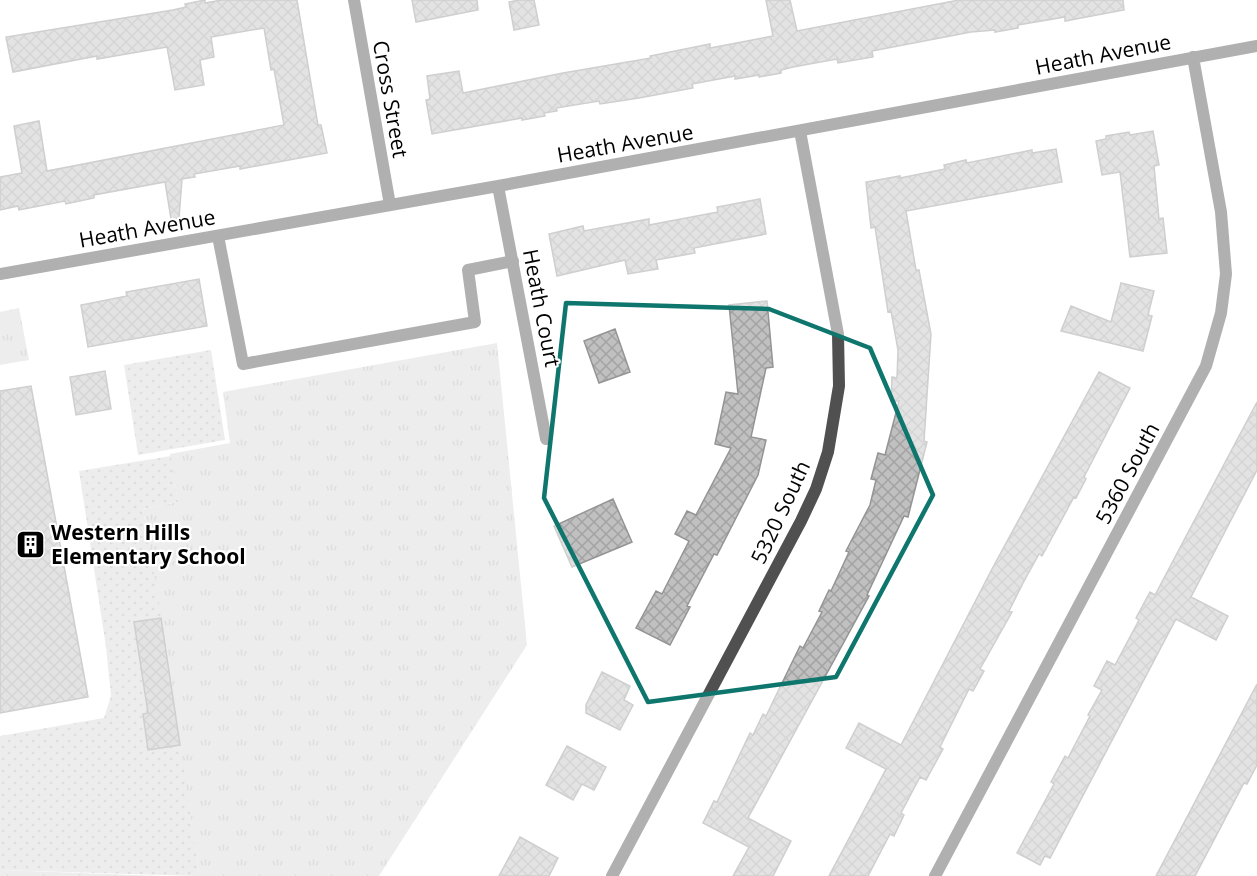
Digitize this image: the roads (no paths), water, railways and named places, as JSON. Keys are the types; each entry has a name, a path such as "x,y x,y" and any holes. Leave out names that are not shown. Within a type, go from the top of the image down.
{"street":[{"name":"Cross Street","path":"354,0 390,205"},
{"name":"Heath Avenue","path":"0,274 498,186 1257,46"},
{"name":"5360 South","path":"935,876 1206,366 1221,313 1226,274 1221,212 1193,57"},
{"name":"5320 South","path":"612,876 801,521 816,489 828,452 839,386 838,334 800,130"},
{"name":"Heath Court","path":"498,186 546,439"},
{"path":"218,236 243,364 475,322 468,270 513,261"}],"place":[{"name":"Western Hills Elementary School","path":"30,544"}]}
